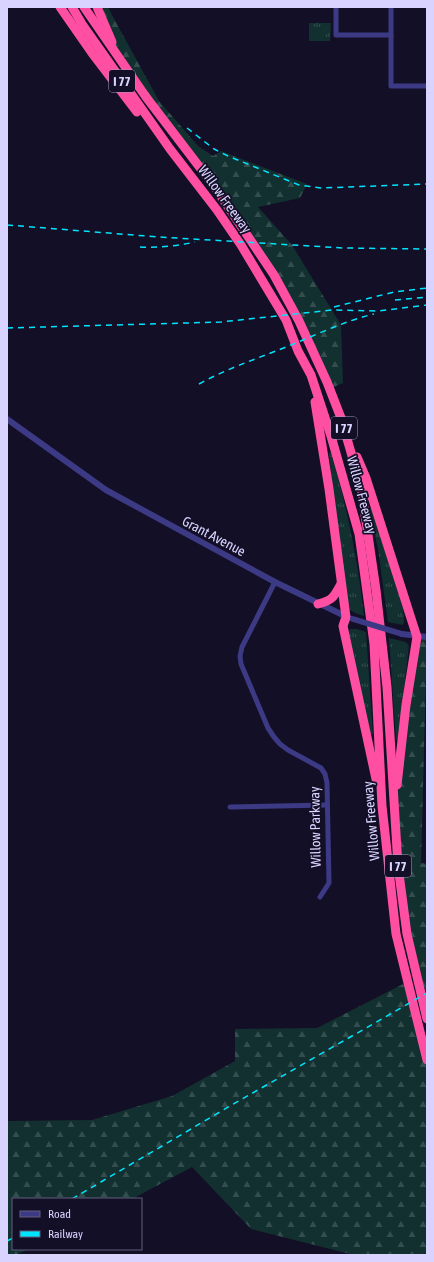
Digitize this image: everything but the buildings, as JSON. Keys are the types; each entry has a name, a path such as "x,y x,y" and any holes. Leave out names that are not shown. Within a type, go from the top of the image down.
{"highway":[{"path":"60,7 122,93 152,130 170,149"},
{"name":"Willow Freeway","path":"72,7 82,24 170,149 217,210 240,245 286,320 298,351 311,375 331,436 359,534 374,644 382,806 396,934 427,1060"},
{"name":"Willow Freeway","path":"84,7 146,97 214,186 274,275 299,321 327,382 341,418 361,487 376,590 387,687 398,866 407,934 427,1019"},
{"path":"97,7 120,61"},
{"path":"311,375 329,489 341,584 349,618 343,626 382,806"},
{"path":"341,418 366,478 417,637 406,705 394,812"},
{"path":"318,604 329,601 334,597 341,584"}],"street":[{"path":"336,7 336,36 391,36"},
{"path":"390,7 391,86 427,86"},
{"name":"Grant Avenue","path":"7,418 106,490 275,582 349,618 402,634 427,637"},
{"name":"Willow Parkway","path":"275,582 242,647 240,656 241,664 268,728 274,737 288,750 323,771 327,783 329,883 320,897"},
{"path":"230,807 327,805"}],"green space":[{"path":"97,7 108,7 159,101 198,146 213,156 221,151 307,184 300,198 258,207 292,245 341,325 343,383 329,389 274,275 120,61"},
{"path":"309,23 331,23 330,41 309,41"},
{"path":"329,452 331,453 337,473 347,514 359,574 364,616 347,608"},
{"path":"369,509 372,509 403,609 403,625 388,622 378,549"},
{"path":"350,629 357,629 366,632 373,734 370,734 348,633"},
{"path":"417,637 427,637 421,863 427,864 427,990 421,994 407,934 394,812"},
{"path":"389,638 406,642 409,646 398,739 396,740"},
{"path":"407,982 427,1060 427,1255 354,1255 251,1229 192,1167 134,1198 12,1198 12,1250 27,1250 15,1255 7,1255 8,1121 92,1120 172,1096 235,1061 235,1029 317,1028"}],"railway":[{"path":"187,128 214,149 299,185 321,188 427,184"},
{"path":"7,225 159,237 344,248 427,249"},
{"path":"140,247 181,245 195,242"},
{"path":"334,307 394,292 427,288"},
{"path":"395,300 427,297"},
{"path":"7,328 221,322 332,310 378,311 427,305"},
{"path":"199,384 230,369 329,329 374,314"},
{"path":"74,1198 427,993"},
{"path":"7,1241 12,1238"}]}
